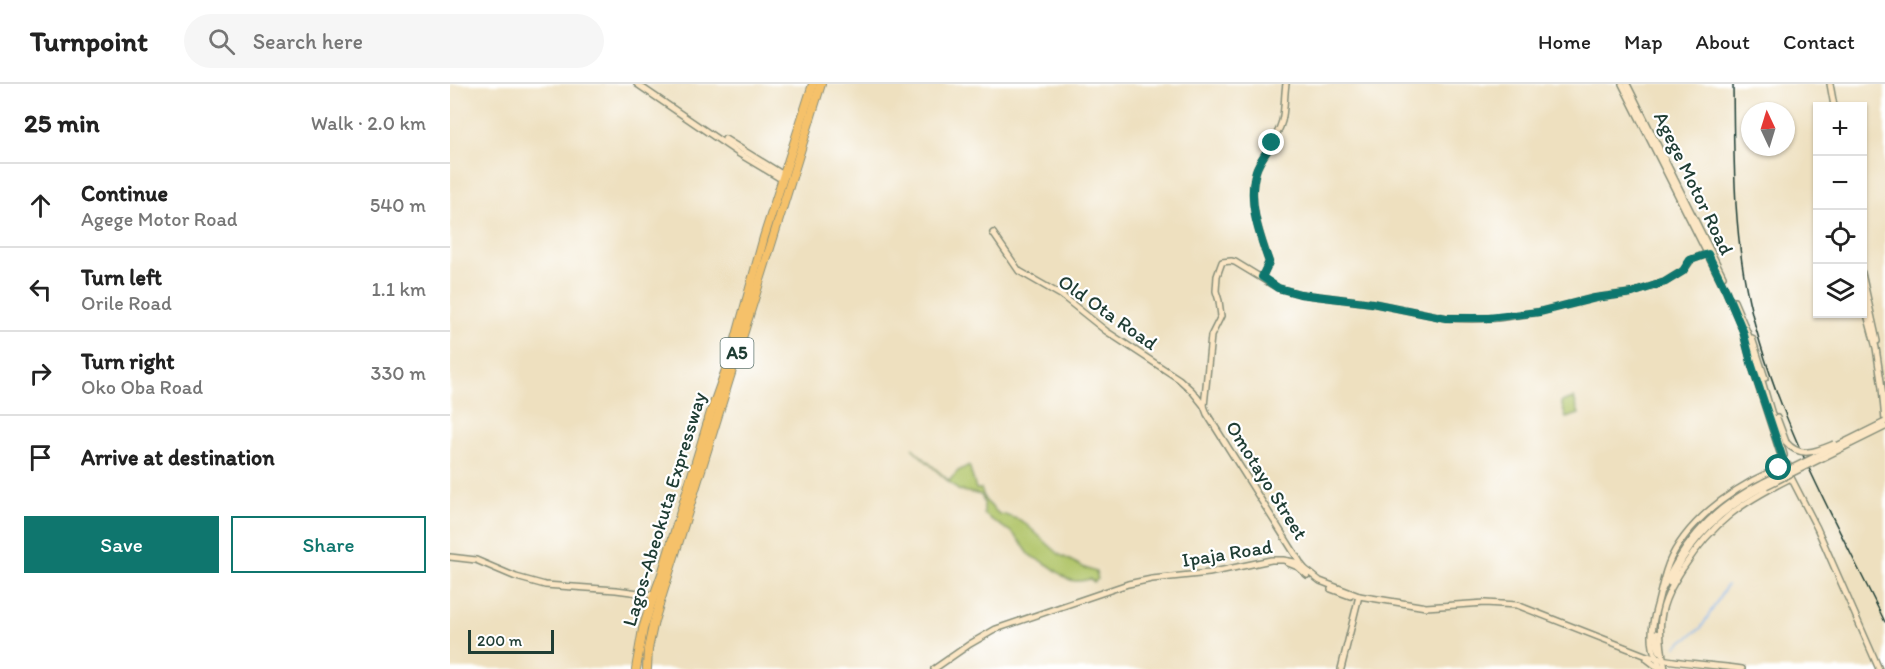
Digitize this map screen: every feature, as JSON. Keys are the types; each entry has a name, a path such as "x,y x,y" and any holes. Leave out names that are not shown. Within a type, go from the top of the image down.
{"highway":[{"name":"Lagos-Abeokuta Expressway","path":"636,669 643,629 650,620 720,414 764,237 813,84"},
{"name":"Lagos-Abeokuta Expressway","path":"647,669 654,595 711,412 735,351 821,84"}],"main road":[{"path":"637,84 738,153 784,178"},
{"path":"642,84 784,178"},
{"path":"1262,277 1269,262 1255,219 1255,180 1260,163 1282,122 1286,84"},
{"name":"Agege Motor Road","path":"1622,84 1745,324 1786,465 1879,669"},
{"name":"Agege Motor Road","path":"1627,84 1709,253 1743,331 1754,373 1786,465 1803,500"},
{"path":"1831,84 1834,102"},
{"name":"Old Ota Road","path":"993,233 1019,271 1061,295 1106,330 1179,379 1192,391 1204,406 1207,414"},
{"path":"1204,406 1211,336 1221,316 1216,291 1217,276 1222,262 1235,262 1278,288 1300,294 1372,303 1446,318 1489,318 1539,312 1595,298 1632,293 1665,282 1683,271 1690,260 1709,253"},
{"path":"1867,293 1885,381"},
{"path":"1663,669 1664,659 1657,645 1656,631 1658,599 1676,562 1698,531 1729,502 1848,441 1885,419 1876,348 1867,311"},
{"path":"1745,324 1755,344 1786,442 1798,452 1808,453 1848,441"},
{"name":"Omotayo Street","path":"1207,414 1299,565"},
{"path":"1663,669 1661,620 1666,599 1678,567 1700,535 1731,506 1765,484 1885,427"},
{"path":"1664,659 1653,647 1653,620 1662,581 1672,556 1692,529 1728,496 1751,481 1786,465"},
{"path":"1774,470 1782,477 1780,484"},
{"path":"1666,599 1678,576 1709,533 1739,507 1791,478"},
{"path":"450,557 476,560 516,578 540,584 654,595"},
{"name":"Ipaja Road","path":"934,669 985,636 1015,621 1134,582 1203,574 1271,560 1283,560 1299,565 1320,581 1359,597 1426,607 1501,604 1524,607 1636,652 1664,659"},
{"path":"1341,669 1359,597"},
{"name":"Ipaja Road","path":"1501,604 1524,610 1647,659 1742,669"},
{"name":"Ipaja Road","path":"939,669 985,636"},
{"path":"1661,644 1667,653 1681,661"},
{"path":"1636,652 1646,653 1653,647"},
{"path":"1647,659 1663,669"}],"green space":[{"path":"1574,398 1579,414 1566,418 1561,402"},
{"path":"912,448 949,481 958,471 969,465 976,489 981,489 985,500 1000,515 1020,520 1060,555 1096,572 1098,579 1094,582 1090,579 1070,580 1032,557 1014,534 984,514 981,495 958,490"}],"waterway":[{"path":"1676,646 1701,628 1727,585"}],"railway":[{"path":"1733,84 1737,220 1749,301 1760,344 1790,426 1826,505 1885,622"}],"route":[{"path":"1272,143 1256,171 1255,180 1255,219 1269,262 1262,277 1278,288 1300,294 1372,303 1446,318 1497,318 1539,312 1653,287 1683,271 1690,260 1708,254 1748,346 1752,366 1785,465 1779,468"}]}
